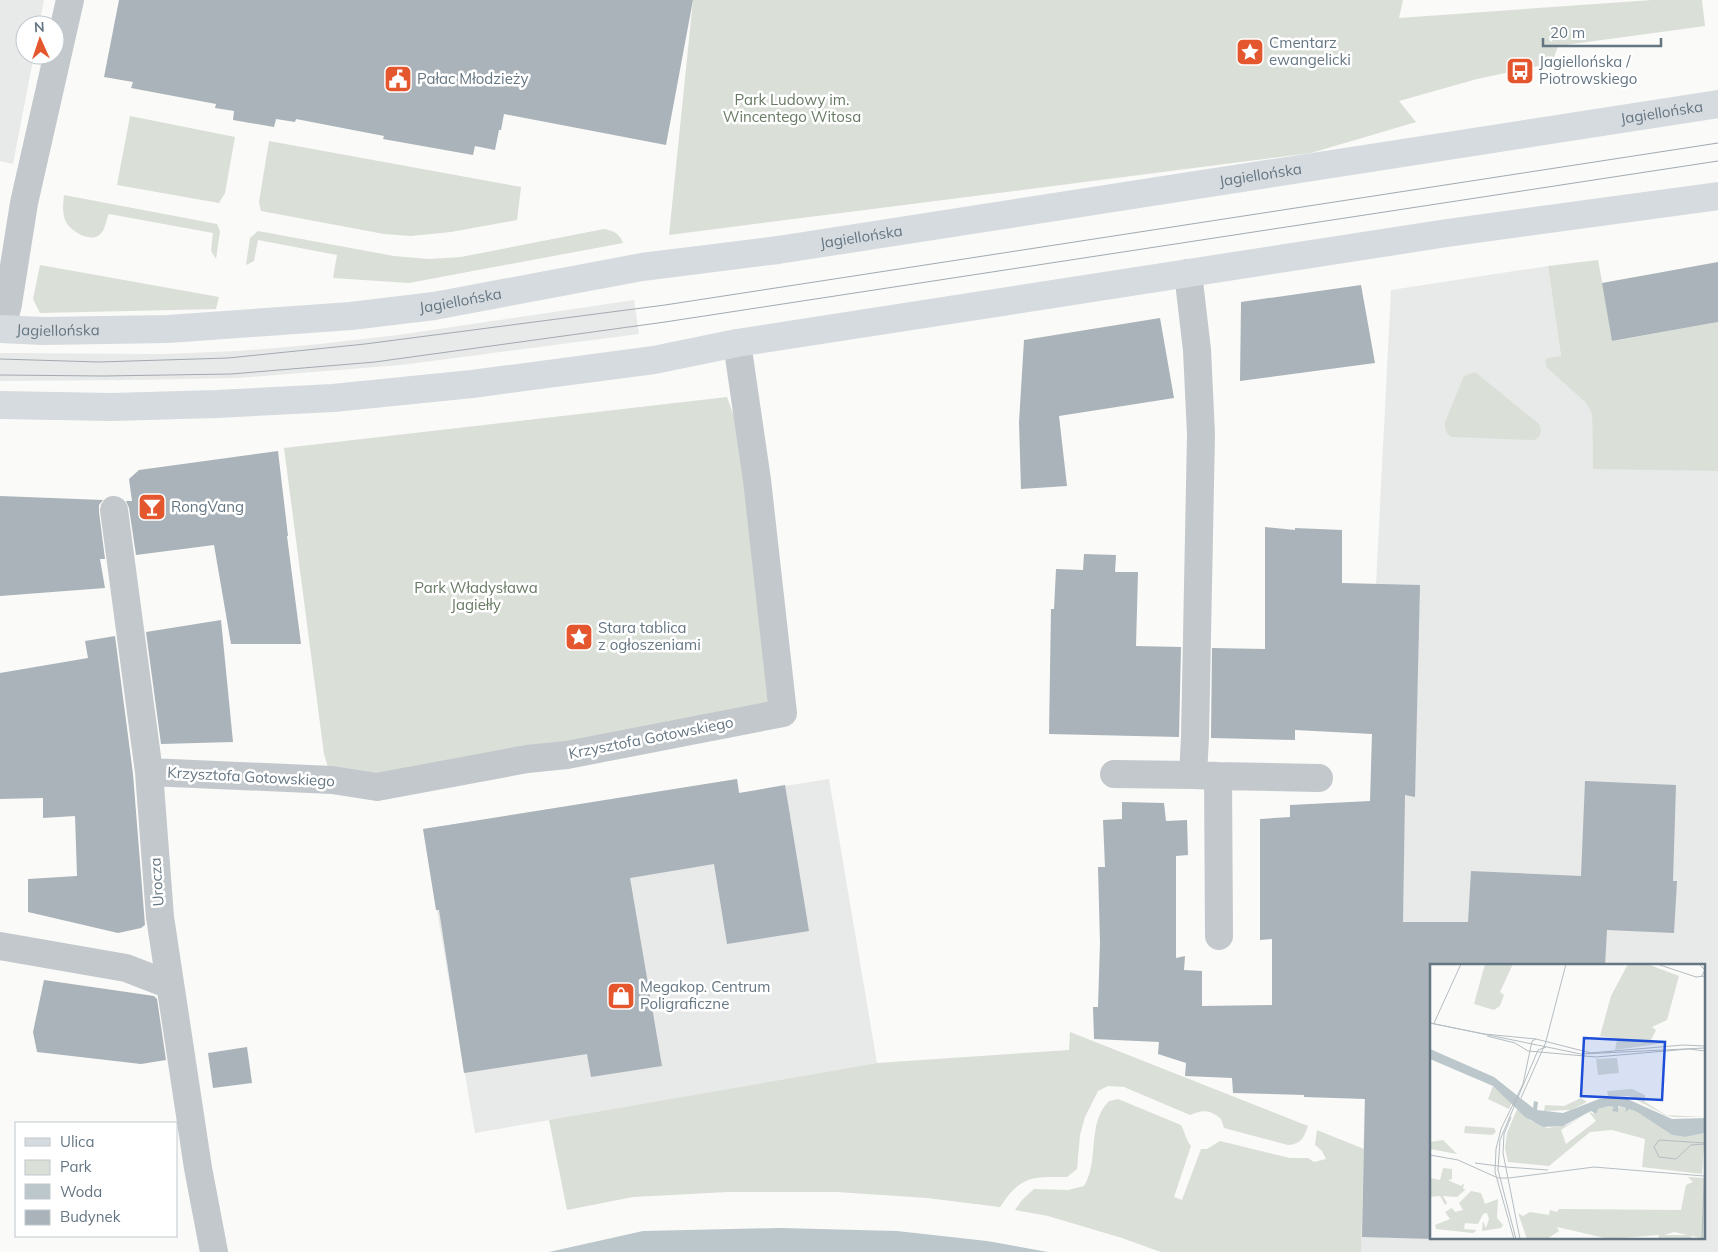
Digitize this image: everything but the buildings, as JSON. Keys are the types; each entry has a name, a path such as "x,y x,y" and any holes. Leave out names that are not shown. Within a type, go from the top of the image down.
{"main road":[{"name":"Jagiellońska","path":"0,329 43,331 168,329 351,316 434,306 642,267 778,250 1718,104"},
{"path":"0,405 112,407 226,404 333,398 472,384 654,360 737,343 1188,272 1447,233 1718,196"}],"street":[{"path":"0,319 4,316 8,304 24,203 70,0"},
{"path":"1188,272 1197,350 1200,434 1195,737 1205,776 1219,936"},
{"name":"Krzysztofa Gotowskiego","path":"149,772 332,780 377,787 527,759 567,754 784,712 757,480 737,343"},
{"name":"Urocza","path":"114,510 149,772 160,917 198,1168 214,1252"},
{"path":"1114,774 1319,778"},
{"path":"0,946 126,968 170,985"}],"shaded area":[{"path":"0,0 44,0 41,15 15,15 15,65 32,65 13,164 0,161"},
{"path":"1548,266 1561,356 1545,361 1546,367 1586,403 1592,414 1593,468 1718,471 1718,1252 1361,1252 1376,584 1391,290"},
{"path":"634,300 639,334 401,365 237,378 0,381 0,353 164,354 238,351 398,335"},
{"path":"737,779 740,793 829,779 877,1063 475,1133 423,829"}],"green space":[{"name":"Park Ludowy im. Wincentego Witosa","path":"693,0 1403,0 1399,18 1652,0 1702,0 1705,26 1558,46 1552,63 1477,79 1399,101 1416,122 1311,153 669,235"},
{"path":"130,116 235,137 225,193 219,203 117,185"},
{"path":"269,141 521,187 517,220 451,232 411,236 384,234 261,211 259,202"},
{"path":"64,195 217,224 220,231 216,259 211,251 213,233 109,214 103,230 98,236 83,236 73,230 66,222 63,212"},
{"path":"604,229 616,233 623,243 409,283 333,278 337,255 258,240 254,261 246,265 250,238 258,231 394,256 429,259 461,257"},
{"path":"1598,260 1613,341 1718,322 1718,471 1593,469 1592,414 1586,403 1546,367 1545,361 1548,358 1561,356 1548,266"},
{"path":"40,265 219,297 216,309 40,313 33,299"},
{"path":"1475,372 1539,424 1541,430 1539,437 1534,440 1452,437 1447,433 1445,422 1464,376"},
{"name":"Park Władysława Jagiełły","path":"727,397 757,480 783,713 332,780 324,754 284,448"},
{"path":"1070,1032 1308,1126 1305,1134 1299,1142 1288,1145 1224,1128 1221,1119 1210,1112 1203,1111 1190,1115 1124,1087 1108,1086 1098,1091 1085,1117 1080,1135 1077,1169 1067,1177 1036,1178 1021,1183 1000,1207 927,1198 837,1192 728,1192 633,1197 567,1210 549,1120 877,1063 1069,1050"},
{"path":"1118,1099 1181,1125 1191,1146 1174,1197 1182,1200 1201,1149 1207,1149 1220,1141 1290,1158 1308,1158 1314,1162 1326,1159 1322,1151 1315,1145 1317,1130 1364,1149 1361,1252 1161,1252 1122,1238 1048,1216 1015,1210 1022,1200 1034,1189 1068,1190 1084,1186 1089,1176 1098,1120 1102,1110 1109,1101"}],"water":[{"path":"780,1228 897,1231 987,1241 1048,1252 549,1252 643,1231"}],"tram line":[{"path":"0,359 99,362 228,358 365,344 665,305 1718,143"},
{"path":"0,375 231,374 375,362 665,322 1718,161"}],"place":[{"name":"Cmentarz ewangelicki","path":"1250,52"},
{"name":"Jagiellońska / Piotrowskiego","path":"1520,71"},
{"name":"Pałac Młodzieży","path":"398,79"},
{"name":"RongVang","path":"152,507"},
{"name":"Stara tablica z ogłoszeniami","path":"579,637"},
{"name":"Megakop. Centrum Poligraficzne","path":"621,996"}]}
